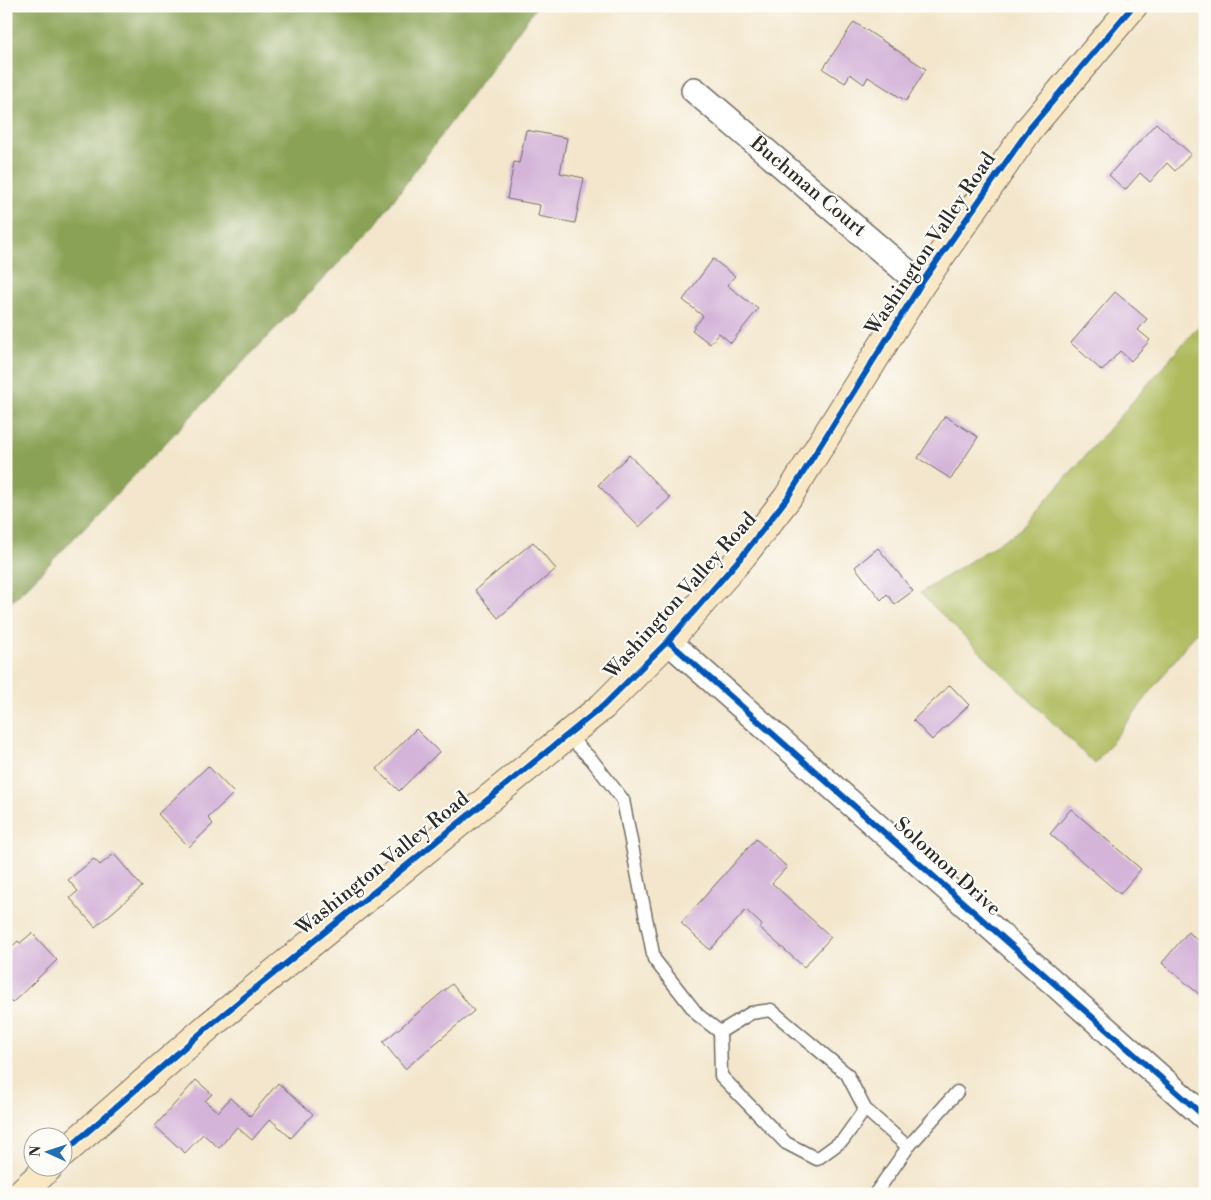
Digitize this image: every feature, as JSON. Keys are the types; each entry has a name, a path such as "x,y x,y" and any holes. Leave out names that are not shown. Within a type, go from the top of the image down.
{"street":[{"name":"Washington Valley Road","path":"72,1145 209,1026 603,706 668,641 743,554 788,497 921,284 1030,128 1133,6"},
{"name":"Buchman Court","path":"694,90 921,284"},
{"name":"Solomon Drive","path":"668,641 1205,1117"},
{"path":"20,1194 37,1178"}],"lane":[{"path":"567,735 592,760 624,800 654,959 698,1015 720,1032"},
{"path":"720,1032 751,1013 771,1010 846,1074 865,1109 908,1147"},
{"path":"720,1032 721,1076 786,1143 817,1159 843,1140 865,1109"},
{"path":"875,1194 908,1147 957,1092"}],"green space":[{"path":"6,6 537,6 375,225 6,607"},
{"path":"1205,319 1205,621 1095,764 920,593 1021,529"}],"building":[{"path":"854,22 926,69 906,101 868,77 864,84 850,74 845,83 823,69"},
{"path":"1156,123 1191,154 1175,171 1167,163 1150,182 1140,173 1125,190 1109,175"},
{"path":"526,130 567,138 560,173 584,178 575,223 538,216 540,205 507,199 514,162 519,163"},
{"path":"713,259 735,276 727,285 758,309 731,343 719,333 710,344 692,330 703,316 683,300"},
{"path":"1115,292 1147,319 1138,330 1150,340 1131,361 1120,351 1102,371 1071,343"},
{"path":"945,416 978,437 951,479 918,458"},
{"path":"629,455 670,498 639,527 598,485"},
{"path":"533,542 556,569 498,618 475,590"},
{"path":"878,548 913,591 895,604 887,594 881,600 855,567"},
{"path":"950,685 969,705 932,740 913,720"},
{"path":"416,729 439,752 399,791 377,769"},
{"path":"208,766 234,793 208,818 213,824 189,847 158,814"},
{"path":"1071,809 1141,869 1120,894 1050,834"},
{"path":"756,839 787,867 772,883 831,937 804,967 760,928 762,925 746,910 710,950 681,923"},
{"path":"114,854 142,887 95,927 70,898 78,891 68,880 94,859 100,865"},
{"path":"1188,932 1205,945 1205,999 1162,963"},
{"path":"32,933 57,960 12,1003 6,997 6,952 18,941 20,943"},
{"path":"452,984 474,1011 405,1069 383,1042"},
{"path":"196,1080 212,1094 205,1101 218,1112 230,1098 250,1116 278,1083 313,1114 291,1138 270,1119 252,1140 237,1127 219,1148 203,1134 185,1153 155,1126"}],"cycle path":[{"path":"72,1145 209,1026 603,706 668,641 743,555 788,497 921,284 1030,128 1133,6"},
{"path":"668,641 1205,1117"}]}
